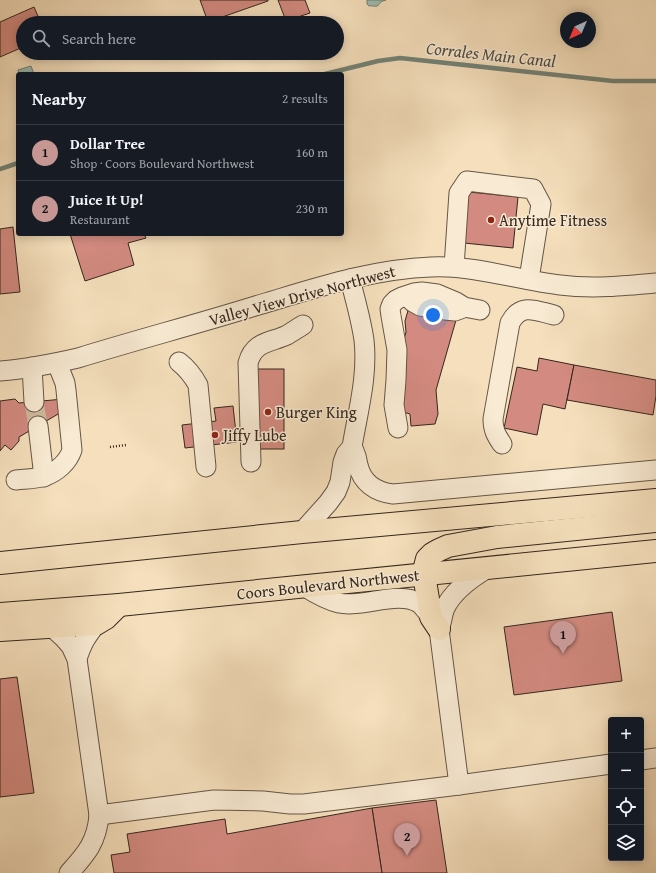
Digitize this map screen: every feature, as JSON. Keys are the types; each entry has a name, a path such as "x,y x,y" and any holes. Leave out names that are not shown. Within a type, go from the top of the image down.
{"main road":[{"path":"0,563 302,532 656,500"},
{"path":"435,623 424,575 428,559 432,554 439,550 448,546 496,537 656,521"},
{"name":"Coors Boulevard Northwest","path":"0,614 119,605 656,551"},
{"path":"0,630 96,624 106,618 119,605"}],"street":[{"path":"454,267 459,193 467,181 533,188 541,204 529,279"},
{"name":"Valley View Drive Northwest","path":"0,371 57,363 232,314 324,286 395,269 432,266 454,267 484,270 558,285 594,287 656,283"},
{"path":"302,532 336,492 340,482 343,462 346,454 352,447 364,374 364,340 350,280"},
{"path":"398,428 394,405 397,350 390,310 392,304 396,300 414,293 422,292 437,294 472,309"},
{"path":"502,444 496,436 493,427 493,419 510,323 518,312 524,310 530,309 554,315"},
{"path":"251,462 248,363 250,357 258,346 286,335 303,325"},
{"path":"179,362 193,375 198,385 206,467"},
{"path":"16,480 44,477 54,472 69,458 72,450 65,383 57,363"},
{"path":"32,367 34,402"},
{"path":"38,426 44,477"},
{"path":"352,447 356,455 358,466 368,483 375,489 384,493 393,494 656,470"},
{"path":"435,623 456,593 474,576 488,568"},
{"path":"305,587 321,597 340,603 356,603 402,598 410,600 420,604 435,623 459,785"},
{"path":"76,659 87,635 96,624"},
{"path":"52,627 72,646 76,659 99,815 98,826 90,848 69,873"},
{"path":"644,760 656,758"},
{"path":"99,815 214,800 304,804 608,764"}],"path":[{"path":"110,447 126,445"}],"water":[{"path":"367,0 386,0 378,5 369,6 367,4"},
{"path":"31,66 33,72 18,72 18,70"}],"building":[{"path":"200,0 268,0 225,16 206,16"},
{"path":"278,0 305,0 310,13 301,16 284,16"},
{"path":"34,7 38,16 16,16 16,50 0,57 0,22"},
{"name":"Anytime Fitness","path":"469,192 518,197 513,248 464,243"},
{"path":"13,227 20,292 0,294 0,229"},
{"path":"71,236 145,236 146,238 128,243 134,265 85,281"},
{"path":"409,307 456,320 436,390 438,414 435,424 411,426 410,414 403,412 402,401 405,388 404,376 406,368 404,339 406,332 405,321"},
{"path":"539,358 574,365 565,409 543,404 537,435 504,428 517,367 537,371"},
{"path":"574,365 656,380 656,396 653,415 567,400"},
{"path":"257,369 284,369 284,449 257,449"},
{"path":"15,399 19,403 64,399 65,410 19,437 19,441 11,450 5,445 0,451 0,401"},
{"path":"233,406 237,442 185,448 182,425 216,421 214,408"},
{"path":"612,612 622,681 514,695 504,627"},
{"path":"17,677 34,793 0,797 0,679"},
{"path":"436,800 447,873 382,873 372,808"},
{"path":"372,808 382,873 114,873 111,855 130,852 127,834 225,819 227,834"}],"waterway":[{"name":"Corrales Main Canal","path":"333,72 378,61 400,58 613,81 656,81"},
{"name":"Corrales Main Canal","path":"0,169 16,164"}],"tunnel":[{"path":"34,402 38,426"}],"place":[{"name":"Anytime Fitness","path":"491,220"},
{"name":"Burger King","path":"268,412"},
{"name":"Jiffy Lube","path":"215,435"},
{"name":"Dollar Tree","path":"563,654"},
{"name":"Juice It Up!","path":"407,856"}]}
